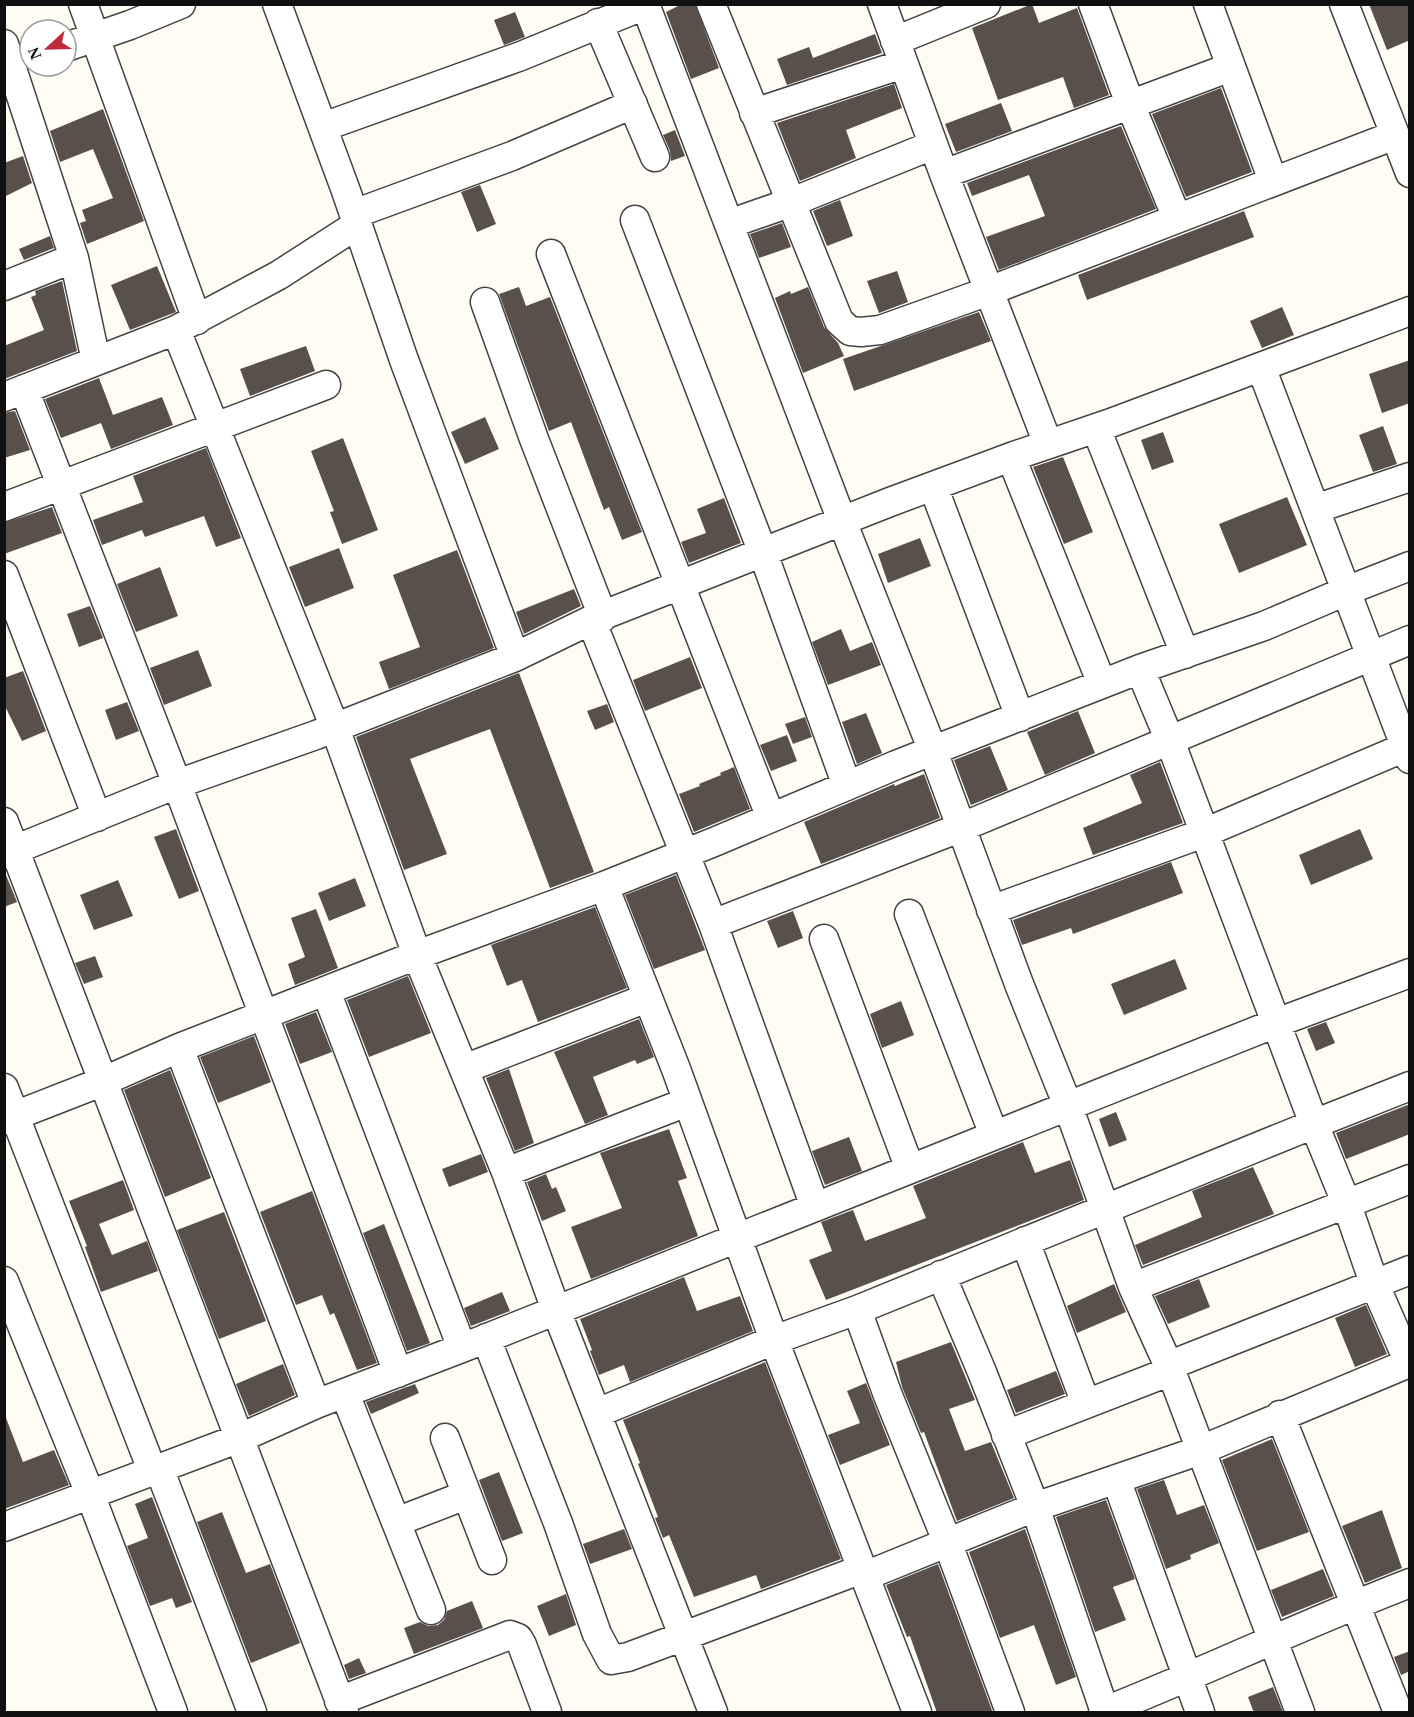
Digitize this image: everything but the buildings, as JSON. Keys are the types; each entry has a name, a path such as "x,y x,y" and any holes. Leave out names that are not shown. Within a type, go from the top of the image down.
{"street":[{"path":"83,4 187,325 215,427 335,728 417,955 506,1172 556,1310 713,1713"},
{"path":"277,4 356,219 404,360 514,657"},
{"path":"711,4 839,321 850,331 880,330 989,291 1395,135"},
{"path":"882,4 933,145 1048,444"},
{"path":"754,113 899,53 986,4"},
{"path":"1093,4 1130,104 1177,218"},
{"path":"1208,4 1274,181"},
{"path":"1344,4 1410,173"},
{"path":"78,43 180,5"},
{"path":"323,127 521,56 645,5 962,827 1133,1287 1170,1368 1300,1713"},
{"path":"598,23 656,157"},
{"path":"13,58 74,258 96,361"},
{"path":"944,174 1231,67"},
{"path":"398,1373 177,784 61,485 14,393 187,325 279,275 356,219 633,104"},
{"path":"729,224 792,202 933,145"},
{"path":"635,220 763,553 847,786"},
{"path":"551,254 771,818"},
{"path":"4,286 74,258"},
{"path":"485,302 597,618 684,854 713,924 815,1208"},
{"path":"10,852 177,784 335,728 514,657 597,618 842,520 1410,311"},
{"path":"991,910 1204,833 1408,750 1261,367"},
{"path":"4,507 326,385"},
{"path":"1096,428 1185,654"},
{"path":"1011,457 1102,684"},
{"path":"1315,509 1410,477"},
{"path":"933,486 1020,717"},
{"path":"10,1118 179,1048 417,955 604,886 1140,669 1264,626 1410,566"},
{"path":"4,575 97,817"},
{"path":"713,924 962,827 1410,640"},
{"path":"326,991 474,1343 561,1533 597,1634 611,1660 619,1660 864,1573 1035,1507 1201,1450 1408,1358 1374,1283 1347,1205 1314,1124 1170,741 1140,669"},
{"path":"4,822 10,852 104,1081 342,1707 510,1635 518,1638 522,1645 543,1711"},
{"path":"604,886 917,1713"},
{"path":"909,914 994,1135"},
{"path":"824,939 910,1168"},
{"path":"4,1527 240,1438 316,1404 737,1239 1276,1023 1410,973"},
{"path":"464,1069 647,998"},
{"path":"179,1048 316,1404"},
{"path":"597,1413 1410,1086"},
{"path":"4,1088 10,1118 156,1469 252,1713"},
{"path":"506,1172 687,1102"},
{"path":"1133,1287 1410,1179"},
{"path":"1025,1241 1086,1404"},
{"path":"1006,1435 1410,1269"},
{"path":"941,1275 1035,1507 1104,1712 1186,1679 1355,1604 1410,1583"},
{"path":"4,1281 90,1494 173,1713"},
{"path":"857,1310 887,1394 947,1541 1010,1713"},
{"path":"345,1394 431,1610"},
{"path":"1280,1415 1398,1713"},
{"path":"445,1438 492,1560"},
{"path":"1116,1479 1200,1713"},
{"path":"396,1522 466,1495"}]}
